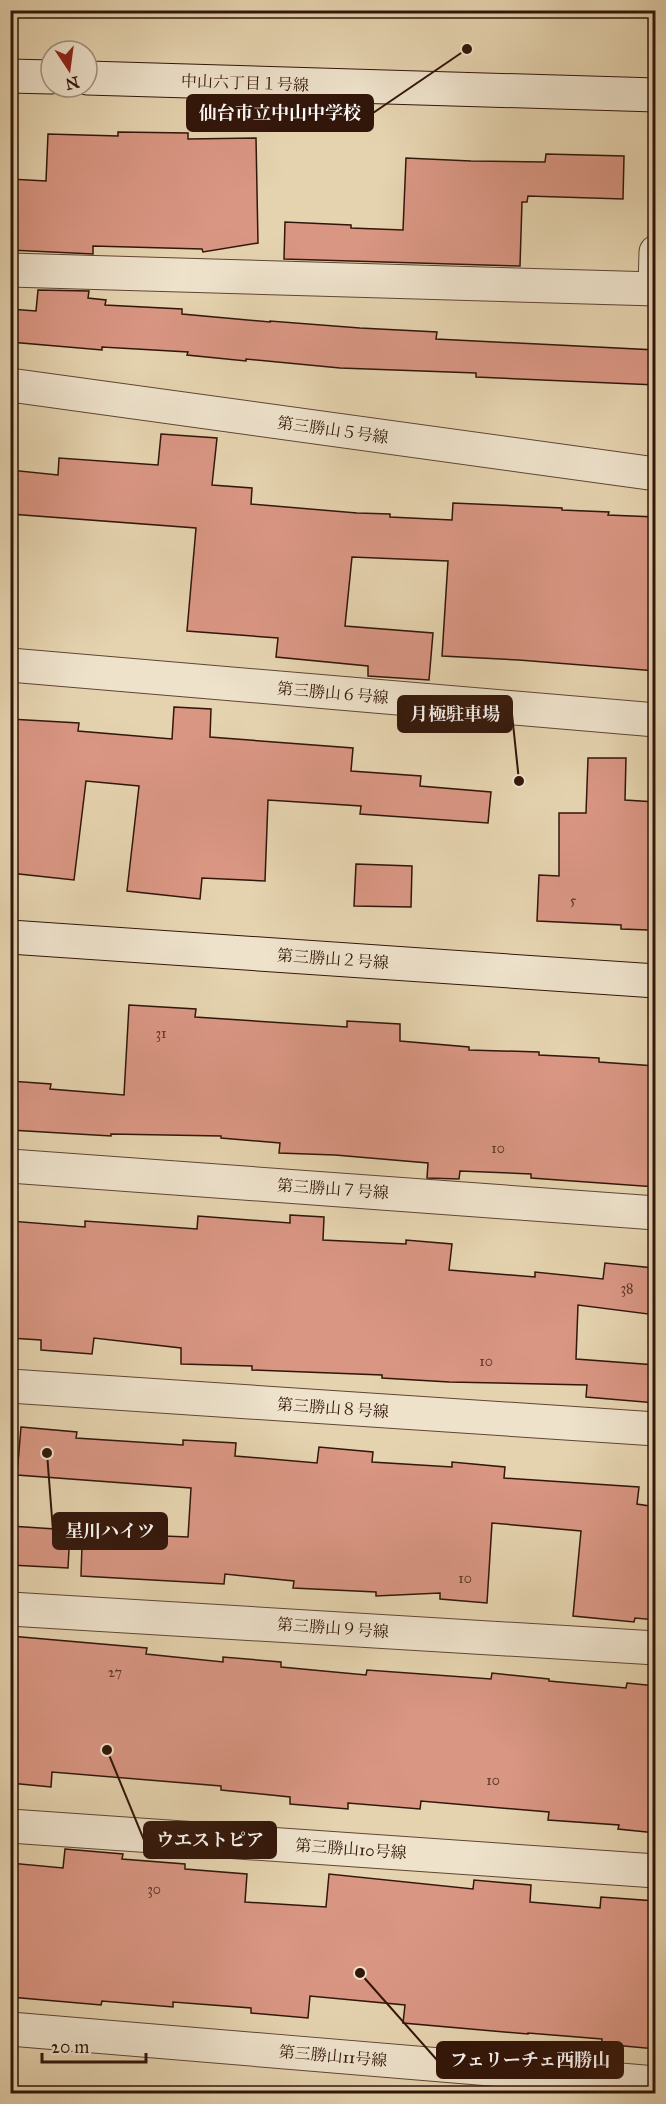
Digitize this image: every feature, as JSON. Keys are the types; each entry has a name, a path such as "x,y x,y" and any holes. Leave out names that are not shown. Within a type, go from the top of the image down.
{"street":[{"path":"10,76 39,77"},
{"name":"中山六丁目１号線","path":"99,78 656,95"},
{"path":"10,270 655,289 656,252"},
{"name":"第三勝山５号線","path":"10,385 656,474"},
{"name":"第三勝山６号線","path":"10,665 656,720"},
{"name":"第三勝山２号線","path":"10,937 656,981"},
{"name":"第三勝山７号線","path":"10,1166 656,1213"},
{"name":"第三勝山８号線","path":"10,1386 656,1430"},
{"name":"第三勝山９号線","path":"10,1608 656,1648"},
{"name":"第三勝山10号線","path":"10,1826 656,1870"},
{"name":"第三勝山11号線","path":"10,2029 656,2083"}],"building":[{"path":"118,132 188,133 188,139 256,138 258,243 203,252 202,249 93,246 93,254 10,250 10,179 46,181 48,134 118,136"},
{"path":"546,154 624,156 623,199 528,196 527,202 522,202 520,266 284,259 285,222 403,230 406,158 545,162"},
{"path":"38,290 89,291 88,298 106,300 105,305 182,309 182,314 437,332 436,339 656,350 656,385 476,377 476,373 340,368 187,355 188,352 102,347 102,350 10,342 10,309 36,311"},
{"path":"161,434 217,438 212,485 252,488 251,504 390,514 390,517 452,520 453,503 562,508 562,510 609,512 608,515 656,517 656,671 442,656 448,561 352,557 345,626 433,633 429,680 368,676 368,666 276,657 278,638 187,631 196,528 10,514 10,470 58,475 59,458 158,465"},
{"path":"174,707 211,709 210,737 353,748 351,771 421,776 420,786 491,792 488,823 360,814 361,806 268,800 265,881 202,878 200,899 127,891 139,786 86,781 74,880 10,873 10,719 79,723 78,731 172,739"},
{"path":"588,758 626,758 625,800 656,802 649,930 621,929 621,925 537,921 539,875 559,876 559,813 586,813"},
{"path":"356,864 412,866 411,907 354,906"},
{"path":"129,1005 196,1009 195,1017 347,1027 347,1021 400,1024 400,1041 469,1047 469,1050 539,1052 539,1055 599,1058 599,1062 656,1066 656,1187 531,1178 531,1174 460,1171 459,1179 427,1178 428,1163 279,1153 280,1143 221,1138 221,1136 111,1134 111,1136 10,1130 10,1081 51,1084 50,1089 124,1095"},
{"path":"290,1215 324,1217 323,1240 406,1244 406,1240 452,1244 449,1270 535,1277 535,1272 603,1279 605,1263 654,1268 652,1283 656,1283 656,1315 578,1305 576,1359 656,1365 656,1403 586,1397 587,1385 449,1382 382,1378 382,1375 252,1370 252,1366 181,1364 181,1348 94,1338 92,1354 41,1350 41,1340 10,1338 10,1221 85,1227 85,1221 197,1229 198,1216 290,1223"},
{"path":"21,1427 77,1432 76,1438 183,1445 183,1440 236,1443 235,1456 317,1463 319,1447 373,1452 372,1462 452,1467 452,1462 505,1467 504,1478 639,1487 637,1504 656,1507 656,1620 635,1618 634,1622 573,1616 581,1531 492,1523 487,1603 440,1599 440,1593 376,1596 376,1592 293,1588 294,1581 225,1574 224,1584 81,1576 82,1544 163,1548 164,1536 188,1537 191,1488 17,1475"},
{"path":"10,1526 70,1530 68,1568 10,1565"},
{"path":"10,1636 147,1648 146,1654 223,1662 223,1657 281,1662 281,1667 366,1675 367,1670 491,1679 492,1673 626,1688 627,1683 656,1686 656,1833 618,1829 619,1825 548,1820 549,1812 421,1801 420,1809 348,1803 348,1809 290,1804 290,1797 221,1790 221,1786 52,1772 51,1787 10,1783"},
{"path":"65,1849 123,1854 122,1859 185,1864 185,1869 247,1874 245,1902 326,1907 329,1874 473,1889 474,1880 531,1885 530,1902 600,1908 601,1897 656,1901 656,1943 651,1993 656,1994 656,2049 602,2044 602,2039 403,2023 405,2005 310,1996 308,2018 251,2013 251,2008 173,2002 173,2007 102,2001 101,2005 10,1997 10,1863 63,1868"}],"place":[{"name":"仙台市立中山中学校","path":"467,49"},
{"name":"月極駐車場","path":"519,781"},
{"name":"星川ハイツ","path":"47,1453"},
{"name":"ウエストピア","path":"107,1750"},
{"name":"フェリーチェ西勝山","path":"360,1973"}]}
